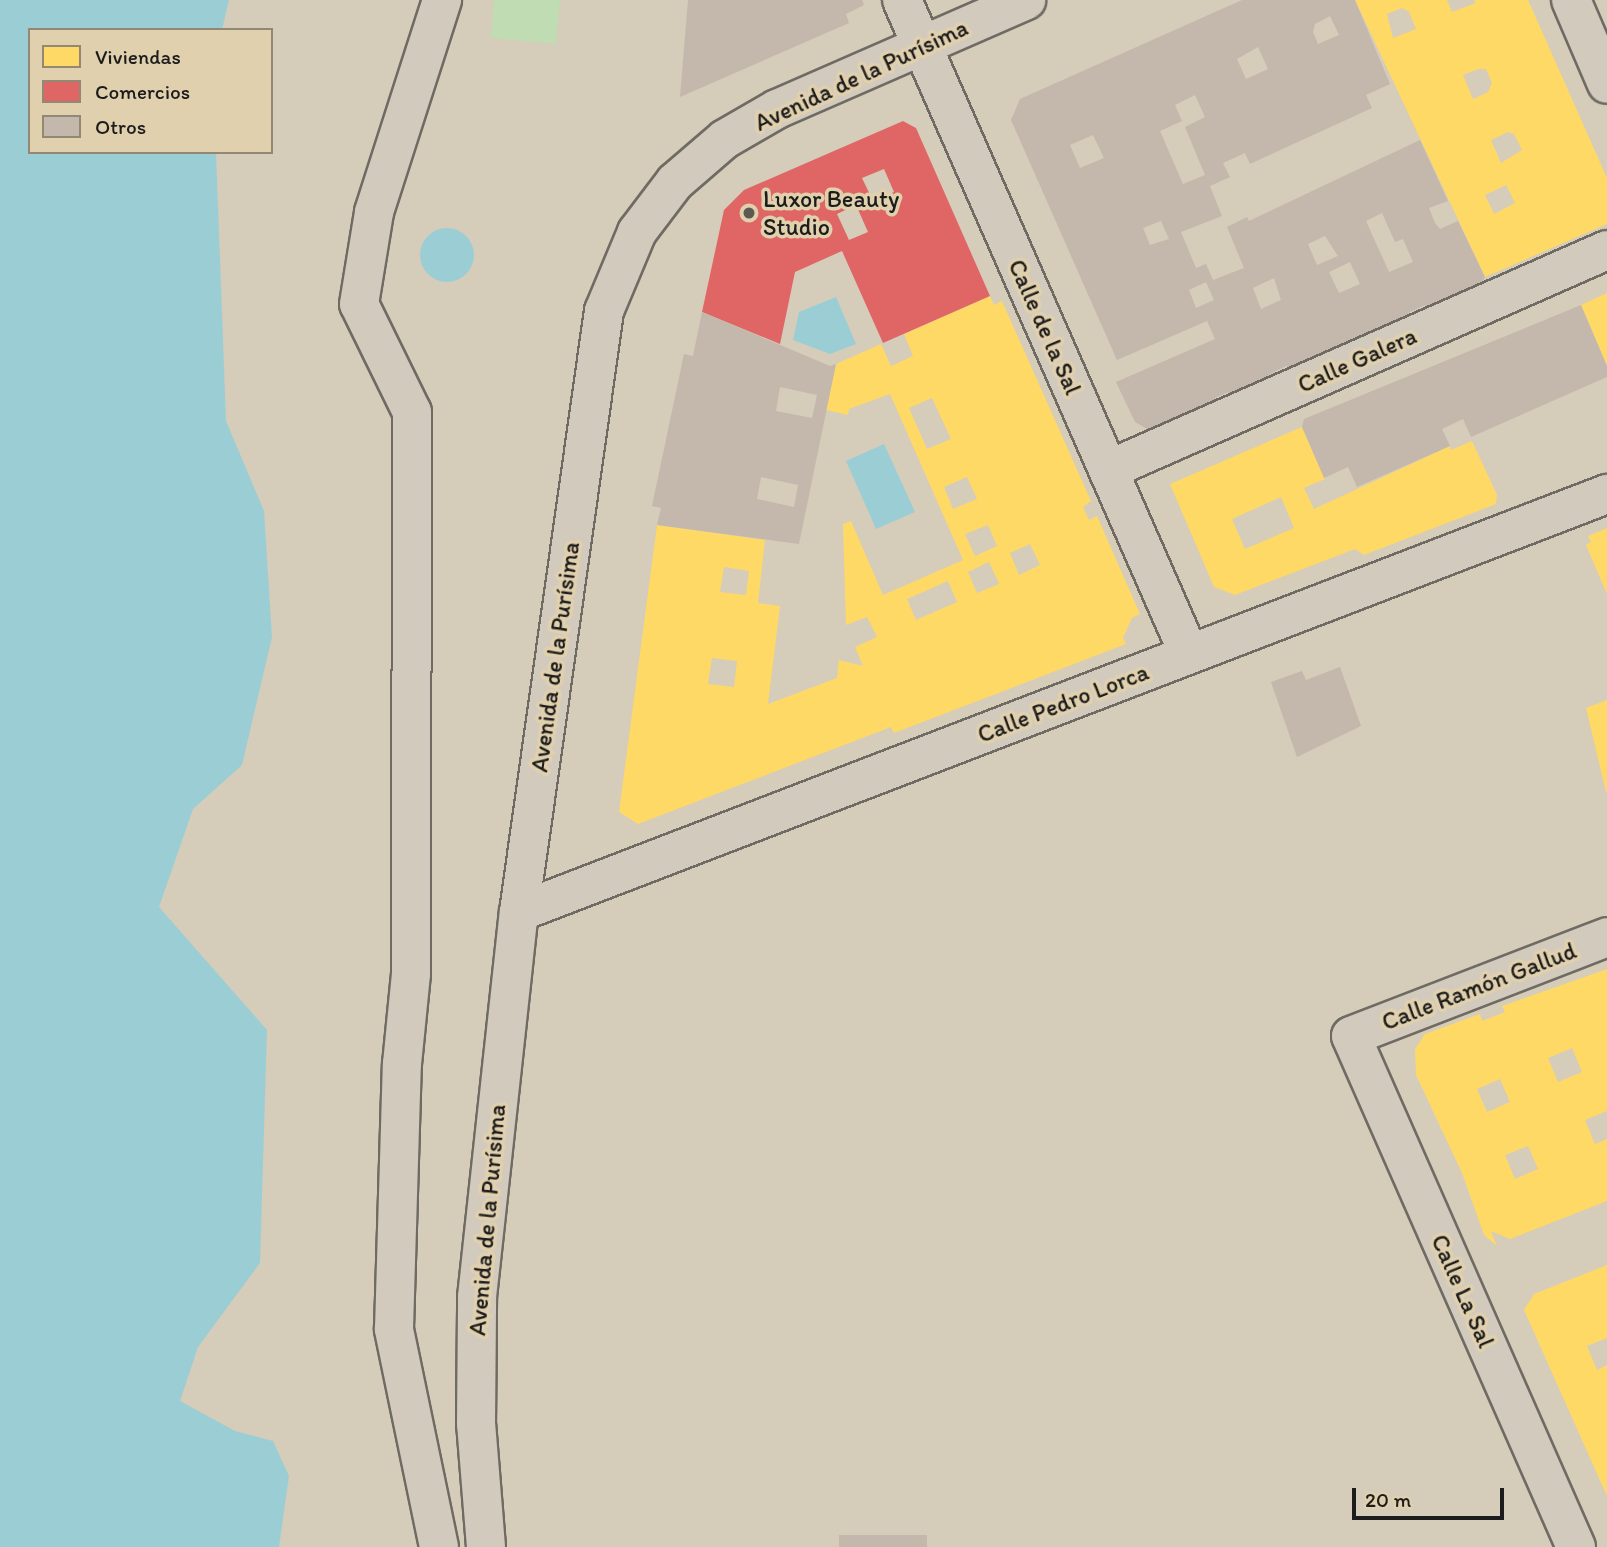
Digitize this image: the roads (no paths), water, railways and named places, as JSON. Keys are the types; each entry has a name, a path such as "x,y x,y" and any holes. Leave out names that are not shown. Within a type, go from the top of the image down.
{"street":[{"path":"439,1547 394,1329 402,1064 411,974 412,412 359,304 374,212 442,0"},
{"name":"Calle de la Sal","path":"902,0 1189,654"},
{"name":"Avenida de la Purísima","path":"486,1547 475,1424 477,1297 519,912 604,311 637,232 675,182 725,139 776,109 1026,0"},
{"path":"1571,0 1607,84"},
{"name":"Calle Galera","path":"1108,470 1607,250"},
{"name":"Calle Pedro Lorca","path":"519,912 1607,494"},
{"name":"Calle Ramón Gallud","path":"1351,1035 1607,937"},
{"name":"Calle La Sal","path":"1351,1035 1576,1547"}],"water":[{"path":"0,0 229,0 222,28 28,28 28,154 216,154 226,421 264,511 272,637 242,765 193,809 159,907 267,1030 260,1263 198,1347 180,1401 235,1431 273,1441 289,1476 279,1547 0,1547"},
{"path":"447,228 466,236 474,255 466,274 447,282 428,274 420,255 428,236"},
{"path":"836,297 856,344 830,354 793,340 799,312"},
{"path":"884,444 915,512 876,529 846,461"}],"place":[{"name":"Luxor Beauty Studio","path":"749,213"}]}
